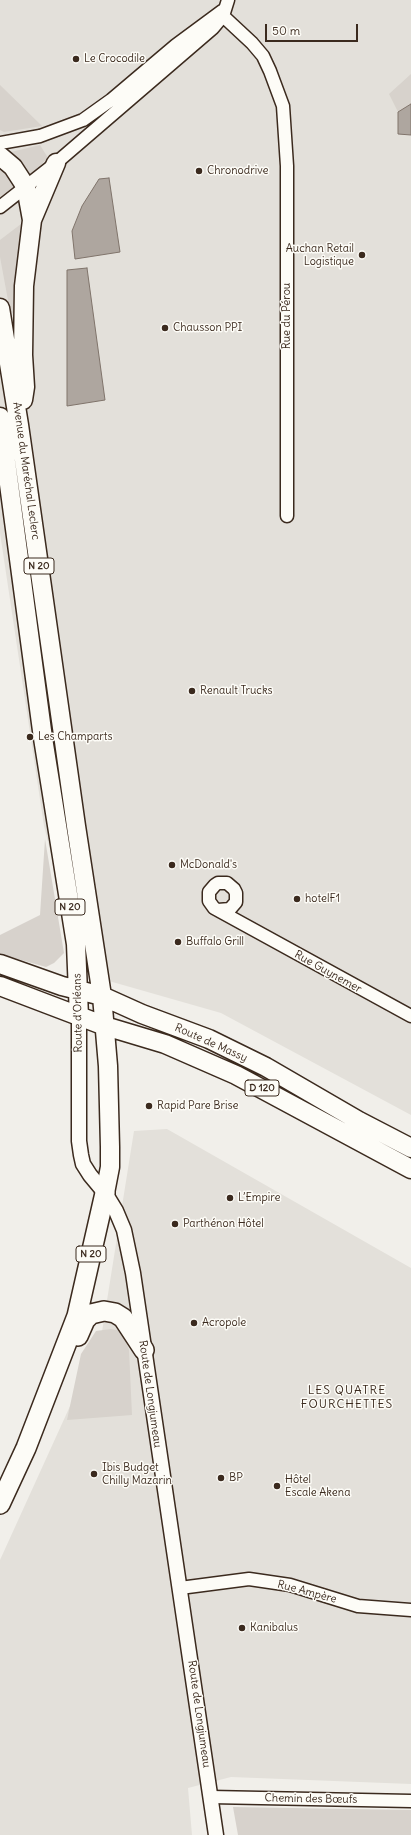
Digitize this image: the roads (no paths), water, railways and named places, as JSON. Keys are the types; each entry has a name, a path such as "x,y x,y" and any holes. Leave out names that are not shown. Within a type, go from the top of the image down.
{"highway":[{"name":"N 20","path":"65,1349 77,1316 105,1193"},
{"path":"0,1504 26,1448 65,1349 77,1340 85,1320 91,1314 104,1311 115,1313 123,1318 144,1350"}],"main road":[{"path":"0,156 13,167 26,187 32,220"},
{"path":"19,425 24,387 24,286 32,220 56,163"},
{"name":"Avenue du Maréchal Leclerc","path":"0,308 19,425 76,826"},
{"name":"Avenue du Maréchal Leclerc","path":"0,417 56,826"},
{"name":"Route d'Orléans","path":"56,826 76,944 79,1017"},
{"name":"Route d'Orléans","path":"76,826 102,996 105,1026"},
{"name":"Route de Massy","path":"0,964 78,990 102,996 142,1014 209,1039 266,1068 411,1148"},
{"name":"Route de Massy","path":"0,986 79,1017 165,1044 236,1075 411,1169"},
{"name":"N 20","path":"105,1026 110,1167 105,1193"}],"street":[{"path":"0,143 40,136 83,120 111,100 176,44 225,8"},
{"path":"0,207 56,163 195,44 213,28 225,8"},
{"name":"Rue du Pérou","path":"225,8 263,56 270,70 283,106 287,166 287,516"},
{"path":"236,902 230,909 218,910 211,905 208,897 211,888 218,883 227,883 234,889 236,893 236,902 247,925"},
{"name":"Rue Guynemer","path":"218,910 247,925 310,962 411,1016"},
{"name":"Route d'Orléans","path":"79,1017 79,1140 81,1155 83,1164 105,1193"},
{"name":"Route de Longjumeau","path":"105,1193 116,1211 124,1230 133,1273 216,1835"},
{"name":"Rue Ampère","path":"180,1588 249,1579 290,1585 358,1606 411,1610"},
{"name":"Chemin des Bœufs","path":"211,1797 411,1801"}],"place":[{"name":"Le Crocodile","path":"76,59"},
{"name":"Chronodrive","path":"199,171"},
{"name":"Auchan Retail Logistique","path":"362,255"},
{"name":"Chausson PPI","path":"165,328"},
{"name":"Renault Trucks","path":"192,691"},
{"name":"Les Champarts","path":"30,737"},
{"name":"McDonald's","path":"172,865"},
{"name":"hotelF1","path":"297,899"},
{"name":"Buffalo Grill","path":"178,942"},
{"name":"Rapid Pare Brise","path":"149,1106"},
{"name":"L’Empire","path":"230,1198"},
{"name":"Parthénon Hôtel","path":"175,1224"},
{"name":"Acropole","path":"194,1323"},
{"name":"Ibis Budget Chilly Mazarin","path":"94,1474"},
{"name":"BP","path":"221,1478"},
{"name":"Hôtel Escale Akena","path":"277,1486"},
{"name":"Kanibalus","path":"242,1628"}],"district":[{"name":"LES QUATRE FOURCHETTES","path":"347,1398"}]}
